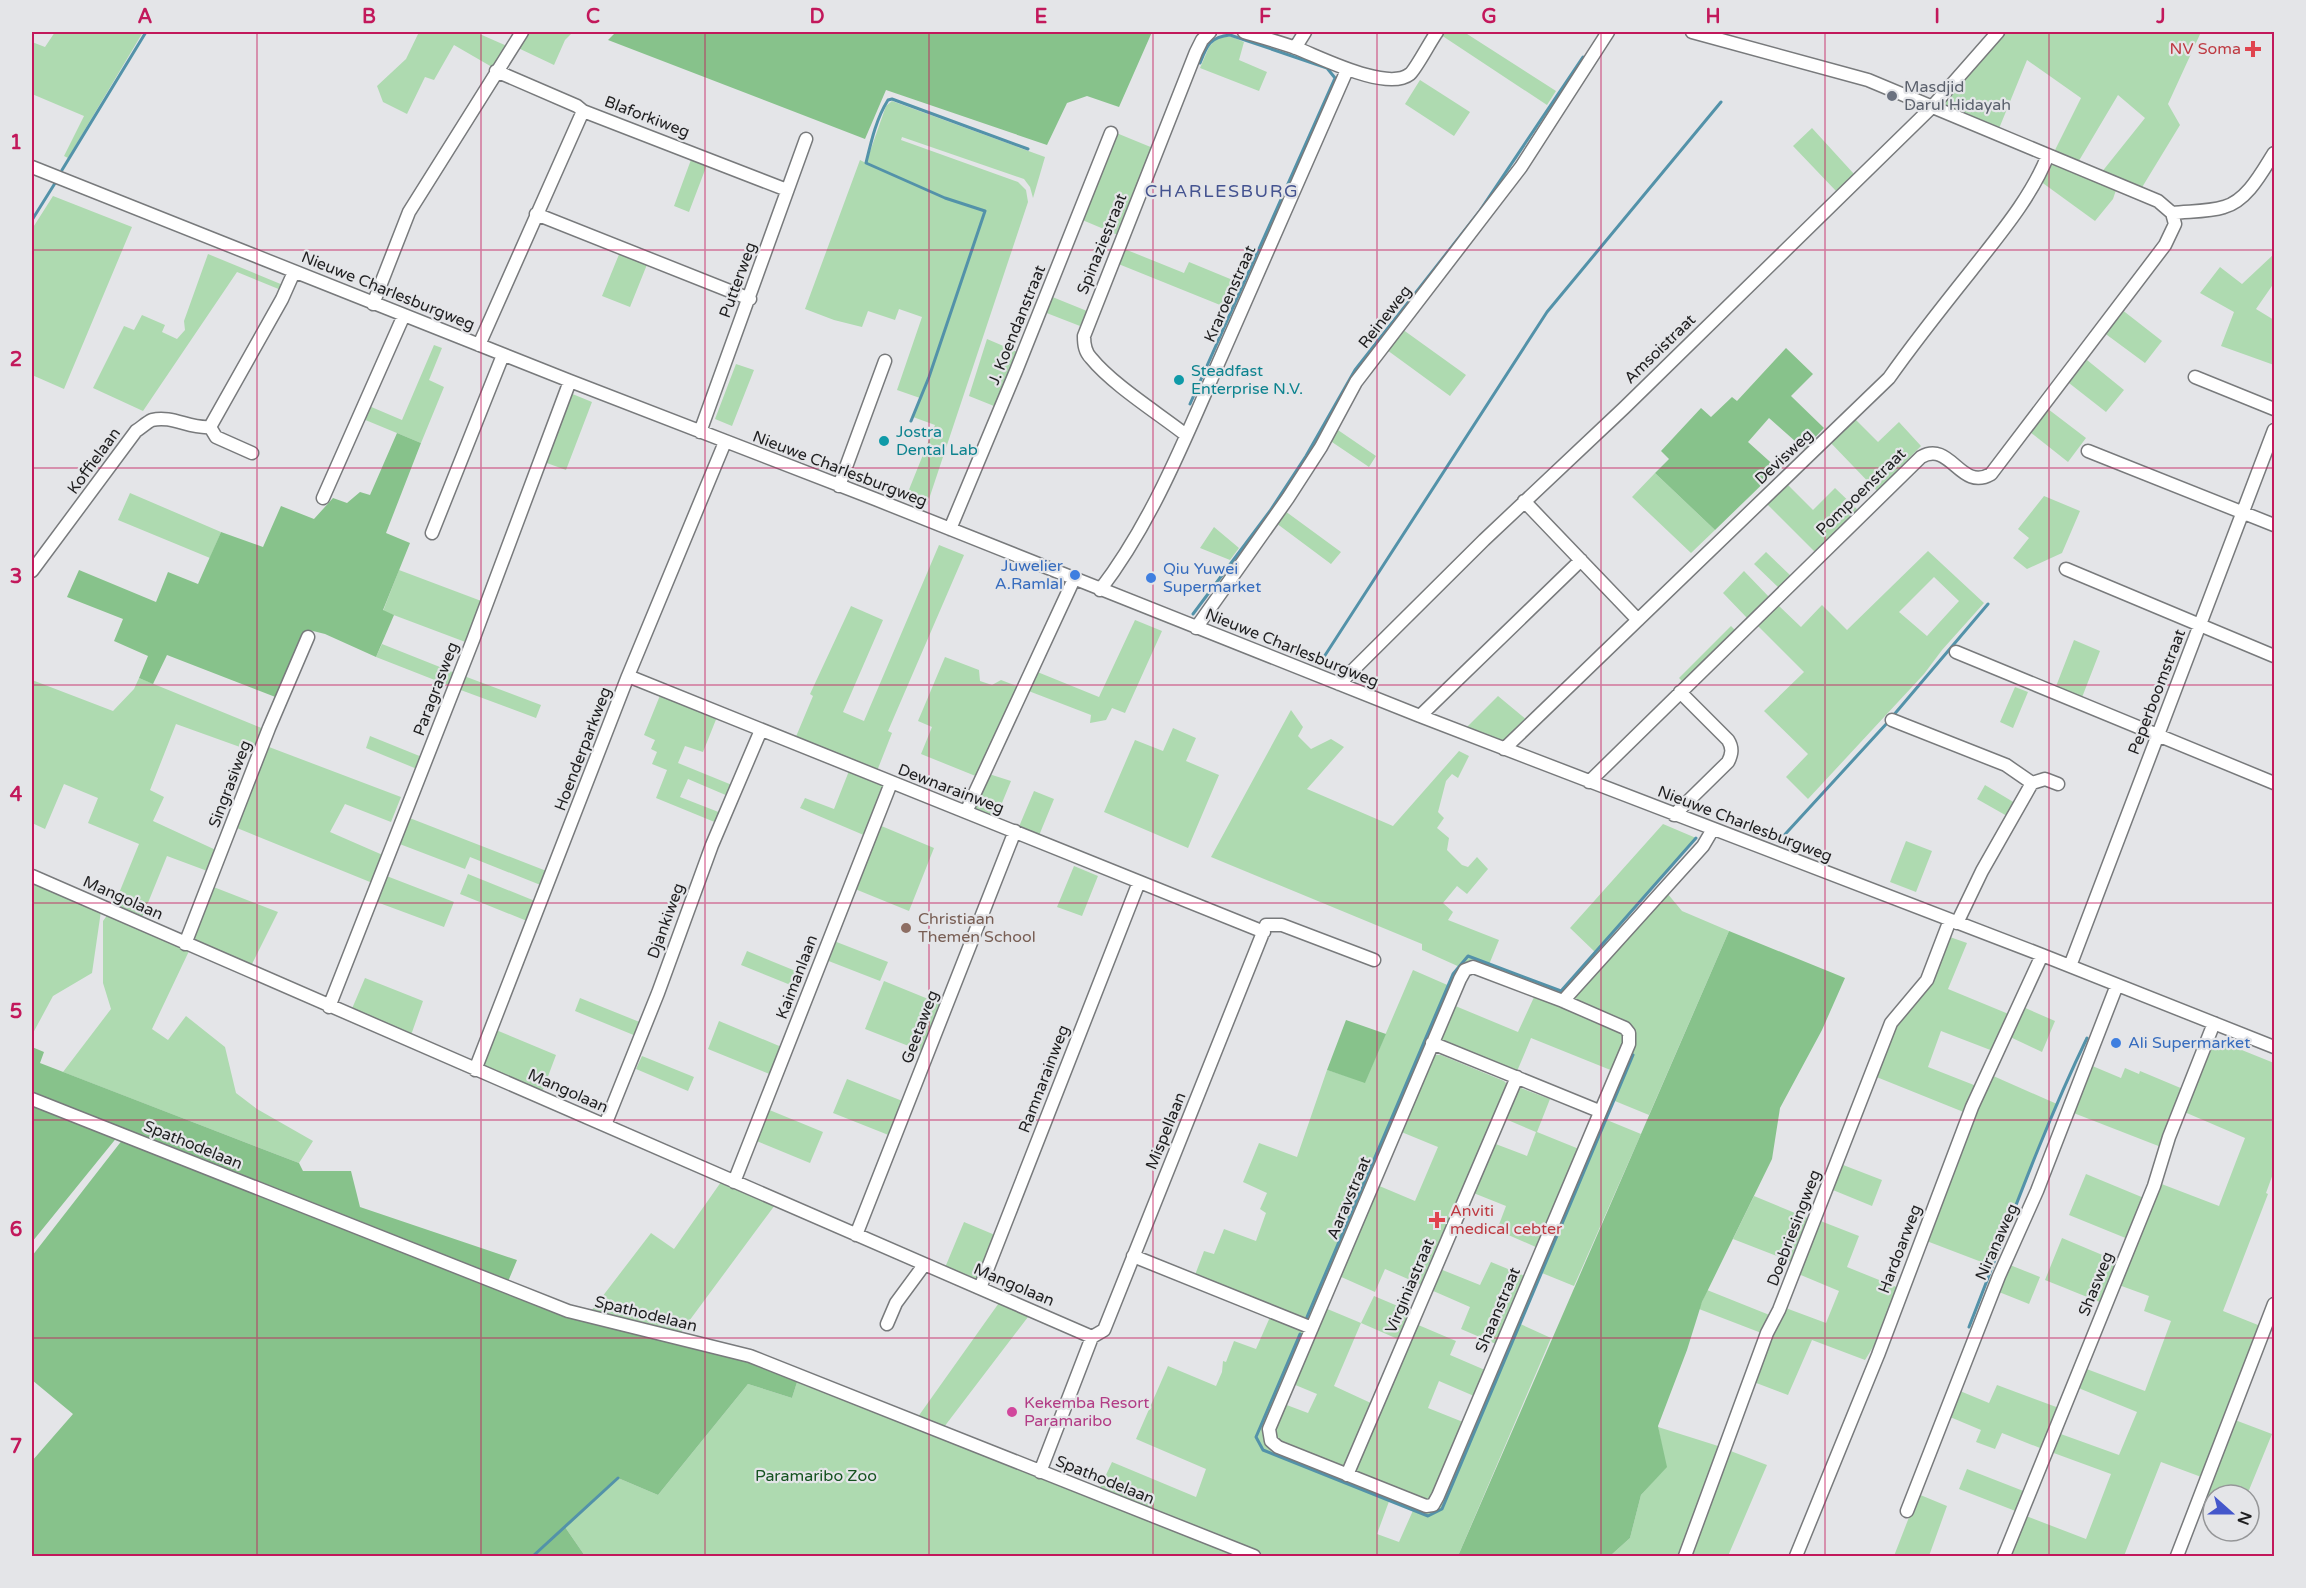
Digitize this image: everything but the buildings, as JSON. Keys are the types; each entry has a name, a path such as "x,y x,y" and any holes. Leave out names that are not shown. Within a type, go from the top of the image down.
{"street":[{"path":"373,304 409,212 522,32"},
{"name":"Spinaziestraat","path":"1186,435 1119,384 1090,358 1085,350 1084,336 1196,52 1202,40 1210,32"},
{"path":"1244,32 1295,48 1347,70 1387,79 1410,74 1437,32"},
{"path":"1295,48 1305,32"},
{"name":"Reineweg","path":"1196,628 1322,447 1356,382 1521,167 1608,32"},
{"path":"1692,32 1868,80 2158,201 2172,213 2224,207 2234,202 2258,177 2274,153"},
{"name":"Amsoistraat","path":"1339,684 1524,501 1624,408 1932,107 1998,32"},
{"name":"Kraroenstraat","path":"1100,590 1122,561 1146,518 1186,435 1347,70"},
{"name":"Blaforkiweg","path":"496,71 578,106 583,111 788,190"},
{"path":"479,345 583,111"},
{"name":"J. Koendanstraat","path":"950,529 1021,360 1111,133"},
{"name":"Putterweg","path":"700,432 806,139"},
{"name":"Devisweg","path":"1504,749 1889,378 2001,233 2042,172 2048,156"},
{"name":"Nieuwe Charlesburgweg","path":"32,167 373,304 950,529 1504,749 2042,955 2274,1047"},
{"name":"Pompoenstraat","path":"1589,782 1922,457 1928,453 1937,453 1971,478 1979,479 1991,474 2165,245 2175,224 2172,213"},
{"path":"536,214 750,299"},
{"path":"252,453 216,437 210,428 282,299 294,272"},
{"path":"323,498 404,315"},
{"path":"432,533 504,355"},
{"path":"839,486 885,361"},
{"path":"2195,377 2274,409"},
{"name":"Paragrasweg","path":"329,1007 473,640 570,381"},
{"name":"Koffielaan","path":"32,571 136,431 151,420 172,420 199,428 210,428"},
{"name":"Peperboomstraat","path":"2070,966 2274,430"},
{"name":"Hoenderparkweg","path":"475,1070 628,676 725,442"},
{"path":"2088,452 2274,525"},
{"path":"1524,501 1638,620"},
{"path":"1420,716 1581,560"},
{"path":"2066,569 2274,656"},
{"path":"966,812 1074,579"},
{"name":"Singrasiweg","path":"185,944 268,728 308,636"},
{"path":"1956,652 2274,783"},
{"name":"Dewnarainweg","path":"628,676 1264,932"},
{"path":"1674,815 1728,762 1731,755 1731,745 1728,740 1680,692"},
{"path":"1892,720 2006,765 2032,783 2045,779 2058,784"},
{"name":"Djankiweg","path":"605,1125 658,993 712,844 761,730"},
{"name":"Kaimanlaan","path":"734,1182 891,783"},
{"name":"Doebriesingweg","path":"1685,1557 1767,1334 1779,1310 1891,1023 1927,980 1954,921 2032,783"},
{"path":"1563,1001 1703,846 1713,829"},
{"name":"Geetaweg","path":"856,1235 1015,831"},
{"name":"Mangolaan","path":"32,876 1092,1337"},
{"name":"Ramnarainweg","path":"980,1288 1139,882"},
{"path":"1264,932 1266,925 1282,925 1374,960"},
{"name":"Mispellaan","path":"1040,1472 1092,1337 1104,1330 1264,932"},
{"name":"Hardoarweg","path":"1796,1557 1878,1355 1972,1107 2042,955"},
{"name":"Shaanstraat","path":"1271,1441 1278,1447 1347,1475 1426,1506 1433,1505 1629,1044 1629,1033 1625,1028 1563,1001 1473,967 1465,970"},
{"name":"Aaravstraat","path":"1271,1441 1269,1429 1465,970"},
{"name":"Niranaweg","path":"1907,1511 1999,1276 2037,1191 2117,985"},
{"name":"Shasweg","path":"2004,1557 2154,1186 2169,1137 2214,1023"},
{"path":"1432,1043 1599,1111"},
{"name":"Virginiastraat","path":"1347,1475 1517,1077"},
{"name":"Spathodelaan","path":"32,1099 568,1311 750,1356 1254,1557"},
{"path":"1133,1257 1311,1328"},
{"path":"887,1324 896,1303 924,1265"},
{"path":"2177,1557 2274,1304"}],"green space":[{"path":"55,32 143,32 68,158 64,156 84,116 32,94 32,42 45,47"},
{"path":"419,32 475,32 507,46 492,67 454,45 434,80 425,77 407,114 383,102 377,86 406,59"},
{"path":"526,32 573,32 565,40 554,65 516,47"},
{"path":"616,32 1152,32 1119,107 1087,96 1067,103 1047,145 886,90 865,139 608,40"},
{"path":"1443,32 1464,32 1556,91 1547,105 1441,35"},
{"path":"2001,32 2201,32 2168,104 2180,125 2141,189 2101,173 2145,118 2118,95 2077,164 2053,154 2081,98 2027,60 1998,131 1943,108 1941,101"},
{"path":"1218,37 1232,37 1244,42 1239,60 1267,72 1259,91 1200,68 1209,47"},
{"path":"1420,80 1470,112 1454,136 1405,104"},
{"path":"892,101 1045,157 1033,198 1030,187 1024,179 902,137 901,140 1018,182 1026,190 1028,202 927,505 906,497 935,425 913,417 920,398 897,390 922,317 899,309 895,320 868,311 862,327 805,309 860,160 866,163 886,106"},
{"path":"1812,128 1854,174 1836,191 1793,146"},
{"path":"1114,132 1153,148 1118,235 1080,219"},
{"path":"692,157 708,162 689,212 674,206"},
{"path":"2054,162 2117,187 2113,199 2095,221 2040,181"},
{"path":"53,196 132,227 64,389 32,375 32,229"},
{"path":"1122,248 1184,273 1189,262 1240,283 1230,309 1116,263"},
{"path":"620,252 648,262 630,307 602,296"},
{"path":"208,254 283,285 281,290 237,272 143,411 93,388 124,326 134,330 142,315 165,325 162,332 177,339 185,330 184,321"},
{"path":"2274,254 2274,283 2256,309 2274,320 2274,365 2221,346 2234,312 2200,293 2220,267 2242,284"},
{"path":"1050,296 1087,311 1080,326 1044,312"},
{"path":"2121,309 2162,341 2145,363 2103,332"},
{"path":"1402,329 1466,375 1450,396 1387,350"},
{"path":"987,339 1020,353 999,408 969,396"},
{"path":"434,345 442,348 429,380 444,387 421,443 363,419 369,406 402,420"},
{"path":"1786,348 1813,374 1791,396 1824,428 1804,449 1769,418 1748,442 1778,469 1715,530 1655,473 1669,459 1661,451 1701,408 1711,417 1732,397 1737,401"},
{"path":"2087,360 2124,390 2106,412 2069,383"},
{"path":"736,364 754,370 732,426 715,419"},
{"path":"570,393 592,402 566,470 544,462"},
{"path":"2048,409 2086,438 2068,462 2030,432"},
{"path":"1854,418 1878,442 1899,422 1921,446 1877,491 1829,441"},
{"path":"1335,428 1376,456 1369,467 1329,440"},
{"path":"397,433 421,443 386,533 410,543 383,610 394,615 376,657 325,634 309,630 278,698 167,655 153,684 139,678 148,656 114,641 123,619 67,597 79,570 156,602 168,572 198,584 221,532 263,547 281,506 314,519 333,498 347,503 360,492 370,495"},
{"path":"1655,473 1715,530 1691,553 1632,497"},
{"path":"1785,482 1813,510 1835,488 1860,512 1817,554 1764,501"},
{"path":"130,493 221,532 210,558 118,520"},
{"path":"2044,496 2080,511 2062,553 2027,569 2013,558 2029,538 2018,529"},
{"path":"1285,511 1341,552 1331,564 1276,523"},
{"path":"1214,527 1239,548 1230,560 1200,548"},
{"path":"939,545 964,555 888,731 892,733 877,771 795,739 813,696 810,694 851,606 883,620 843,712 864,721"},
{"path":"1928,551 1984,603 1924,674 1808,799 1786,777 1808,754 1764,711 1804,672 1756,624 1777,604 1801,627 1822,605 1847,630","holes":["1934,577 1959,601 1927,636 1899,612"]},
{"path":"1766,552 1792,577 1780,589 1754,564"},
{"path":"399,570 484,602 468,643 383,611"},
{"path":"1744,571 1770,598 1749,620 1723,593"},
{"path":"1135,620 1162,631 1125,713 1112,708 1106,720 1090,723 1091,715 1026,690 1035,671 1099,697"},
{"path":"1731,626 1736,631 1684,683 1679,678"},
{"path":"2074,640 2100,651 2081,700 2055,689"},
{"path":"382,644 455,673 450,686 376,657"},
{"path":"945,657 979,670 980,681 992,685 1001,680 1019,687 978,777 921,754 932,727 918,721"},
{"path":"464,676 541,705 536,718 458,689"},
{"path":"139,678 264,729 257,753 176,724 150,790 164,797 153,821 218,851 210,872 167,856 141,920 113,908 139,844 88,823 98,798 64,784 45,829 32,823 34,813 32,811 32,680 113,711 134,689"},
{"path":"2015,687 2028,692 2013,728 2000,722"},
{"path":"661,693 717,717 703,752 685,746 678,763 732,785 728,796 688,779 680,797 721,813 717,823 656,798 667,770 652,764 657,752 651,749 655,740 644,735"},
{"path":"1498,696 1528,721 1505,743 1466,728"},
{"path":"1291,710 1303,727 1298,736 1311,749 1331,739 1344,747 1307,789 1393,826 1459,751 1469,756 1458,778 1452,774 1446,781 1438,812 1444,818 1437,828 1449,838 1447,850 1462,865 1468,867 1477,857 1488,869 1467,894 1457,886 1443,903 1453,912 1448,920 1499,940 1488,967 1462,968 1422,950 1422,944 1211,857"},
{"path":"1173,728 1196,738 1186,761 1219,775 1188,848 1104,812 1135,740 1163,751"},
{"path":"370,736 422,757 417,769 366,748"},
{"path":"269,747 401,797 391,822 345,804 330,832 385,856 375,884 237,828"},
{"path":"849,771 883,785 884,789 866,836 800,808 805,798 834,809"},
{"path":"989,774 1011,781 995,820 974,811 973,806"},
{"path":"1985,785 2015,803 2007,816 1977,799"},
{"path":"1034,791 1054,799 1038,838 1018,829"},
{"path":"407,817 549,872 543,886 470,857 465,869 397,843"},
{"path":"1663,824 1696,838 1595,952 1570,928"},
{"path":"879,825 934,848 909,911 855,889"},
{"path":"1906,841 1932,851 1916,892 1890,882"},
{"path":"1074,866 1098,876 1082,916 1057,907"},
{"path":"468,874 535,901 527,921 460,894"},
{"path":"384,875 454,902 444,927 374,901"},
{"path":"32,880 101,911 92,973 53,996 32,1035"},
{"path":"211,886 278,912 250,968 193,940 193,934"},
{"path":"1667,893 1682,911 1729,931 1649,1115 1610,1099 1634,1044 1636,1033 1626,1023 1574,1000"},
{"path":"108,914 190,949 152,1029 168,1040 186,1016 225,1047 236,1093 257,1109 313,1141 299,1163 63,1072 111,1009 103,983 103,921"},
{"path":"1729,931 1845,978 1822,1030 1780,1108 1772,1159 1702,1302 1687,1350 1658,1426 1667,1467 1641,1495 1630,1538 1610,1556 1458,1556"},
{"path":"1947,936 1967,943 1948,989 2011,1015 1993,1051 1941,1031 1928,1067 1979,1087 1966,1113 1874,1076 1896,1022"},
{"path":"834,941 888,962 880,981 826,960"},
{"path":"747,951 803,974 798,988 741,965"},
{"path":"1413,970 1452,987 1265,1439 1391,1496 1377,1534 1399,1542 1415,1506 1430,1510 1516,1322 1551,1338 1458,1556 1261,1556 1098,1492 1112,1462 1196,1497 1206,1469 1136,1439 1168,1366 1216,1386 1222,1372 1223,1361 1226,1362 1234,1341 1256,1349 1274,1308 1195,1275 1204,1251 1214,1254 1224,1229 1256,1241 1266,1213 1260,1209 1267,1193 1243,1182 1259,1143 1297,1157 1327,1070 1365,1082"},
{"path":"365,978 423,1001 410,1038 351,1011"},
{"path":"884,981 943,1005 924,1052 865,1029"},
{"path":"1535,995 1621,1030 1625,1035 1625,1042 1613,1071 1531,1038 1515,1076 1439,1043 1453,1005 1518,1032"},
{"path":"580,998 642,1023 636,1036 575,1011"},
{"path":"2023,1007 2055,1021 2042,1052 2008,1036"},
{"path":"1346,1020 1386,1034 1365,1083 1327,1070"},
{"path":"719,1021 784,1048 772,1075 708,1049"},
{"path":"496,1030 556,1055 541,1095 481,1065"},
{"path":"2212,1038 2274,1063 2274,1171 2266,1193 2268,1194 2223,1311 2263,1327 2204,1478 2161,1462 2124,1556 2010,1556 2026,1516 2086,1539 2111,1474 2051,1452 2058,1433 2119,1455 2137,1412 2076,1387 2084,1368 2145,1391 2171,1321 2144,1311 2149,1296 2116,1284 2159,1183 2219,1206 2245,1138 2182,1111"},
{"path":"32,1047 44,1052 40,1063 299,1163 303,1171 351,1171 360,1207 517,1260 507,1284 32,1096"},
{"path":"1434,1055 1441,1055 1504,1081 1508,1085 1424,1286 1385,1269 1375,1292 1339,1276 1377,1185 1415,1201 1438,1147 1399,1131 1430,1059"},
{"path":"642,1056 694,1077 688,1091 636,1069"},
{"path":"2090,1065 2121,1078 2125,1068 2139,1074 2140,1071 2183,1089 2161,1147 2071,1112"},
{"path":"1991,1075 2057,1104 1992,1266 1924,1240"},
{"path":"847,1079 905,1102 891,1136 833,1113"},
{"path":"1521,1088 1550,1099 1537,1132 1579,1149 1538,1248 1497,1230 1506,1206 1471,1192 1493,1143 1527,1156 1536,1132 1503,1118 1517,1089"},
{"path":"32,1103 118,1136 32,1242"},
{"path":"767,1109 823,1132 810,1163 754,1140"},
{"path":"1602,1118 1641,1134 1574,1286 1537,1271"},
{"path":"123,1139 561,1313 749,1359 798,1379 792,1398 748,1384 658,1495 618,1478 565,1527 585,1556 32,1556 32,1461 73,1414 32,1380 32,1256"},
{"path":"1838,1163 1882,1180 1872,1206 1828,1188"},
{"path":"2086,1174 2144,1198 2128,1239 2069,1215"},
{"path":"721,1182 775,1205 678,1336 589,1314 651,1233 674,1249"},
{"path":"1754,1196 1812,1220 1795,1263 1733,1239"},
{"path":"1818,1220 1859,1236 1847,1267 1899,1288 1883,1331 1865,1360 1812,1340 1788,1395 1751,1381 1783,1307 1826,1323 1839,1291 1796,1273"},
{"path":"964,1222 995,1235 981,1276 975,1280 944,1270"},
{"path":"2062,1238 2119,1262 2102,1303 2045,1280"},
{"path":"1491,1262 1525,1276 1496,1344 1461,1329 1470,1307 1431,1290 1440,1269 1480,1285"},
{"path":"2010,1265 2040,1277 2029,1304 1999,1292"},
{"path":"1707,1290 1772,1316 1764,1334 1699,1309"},
{"path":"1374,1296 1412,1312 1400,1340 1361,1323"},
{"path":"1001,1300 1031,1313 941,1431 915,1421"},
{"path":"1325,1308 1361,1323 1334,1386 1373,1404 1345,1466 1340,1467 1276,1440 1273,1430 1284,1404 1308,1413 1317,1394 1293,1384"},
{"path":"1416,1324 1456,1341 1450,1355 1485,1370 1474,1396 1439,1381 1428,1408 1463,1422 1434,1497 1422,1501 1356,1472 1355,1466"},
{"name":"Paramaribo Zoo","path":"798,1379 1238,1556 585,1556 565,1527 618,1478 658,1495 748,1384 792,1398"},
{"path":"1997,1385 2059,1408 2045,1450 2002,1433 1995,1449 1976,1442 1981,1430 1950,1417 1960,1391 1989,1403"},
{"path":"2235,1420 2272,1434 2252,1483 2211,1483"},
{"path":"1658,1427 1767,1465 1728,1556 1610,1556 1630,1538 1641,1495 1666,1467"},
{"path":"1967,1469 2026,1492 2018,1512 1959,1489"},
{"path":"1918,1494 1947,1506 1929,1556 1894,1556"}],"waterway":[{"path":"62,170 146,32"},
{"path":"1190,404 1335,78 1327,68 1230,35 1210,43 1200,63"},
{"path":"1193,614 1270,511 1306,456 1355,370 1479,212 1583,57"},
{"path":"911,421 929,377 985,211 945,198 866,163 880,115 888,100 892,99 1028,149"},
{"path":"1322,660 1547,312 1721,102"},
{"path":"32,220 57,180"},
{"path":"1892,717 1988,604"},
{"path":"1778,842 1888,722"},
{"path":"1307,1317 1453,974 1468,956 1561,991 1696,838"},
{"path":"1969,1327 2040,1145 2087,1038"},
{"path":"1300,1334 1256,1437 1263,1450 1428,1516 1442,1509 1633,1055"},
{"path":"533,1556 618,1478"}],"place":[{"name":"NV Soma","path":"2253,49"},
{"name":"Masdjid Darul Hidayah","path":"1892,96"},
{"name":"Steadfast Enterprise N.V.","path":"1179,380"},
{"name":"Jostra Dental Lab","path":"884,441"},
{"name":"Juwelier A.Ramlal","path":"1075,575"},
{"name":"Qiu Yuwei Supermarket","path":"1151,578"},
{"name":"Christiaan Themen School","path":"906,928"},
{"name":"Ali Supermarket","path":"2116,1043"},
{"name":"Anviti medical cebter","path":"1437,1220"},
{"name":"Kekemba Resort Paramaribo","path":"1012,1412"}],"district":[{"name":"CHARLESBURG","path":"1222,191"}]}
